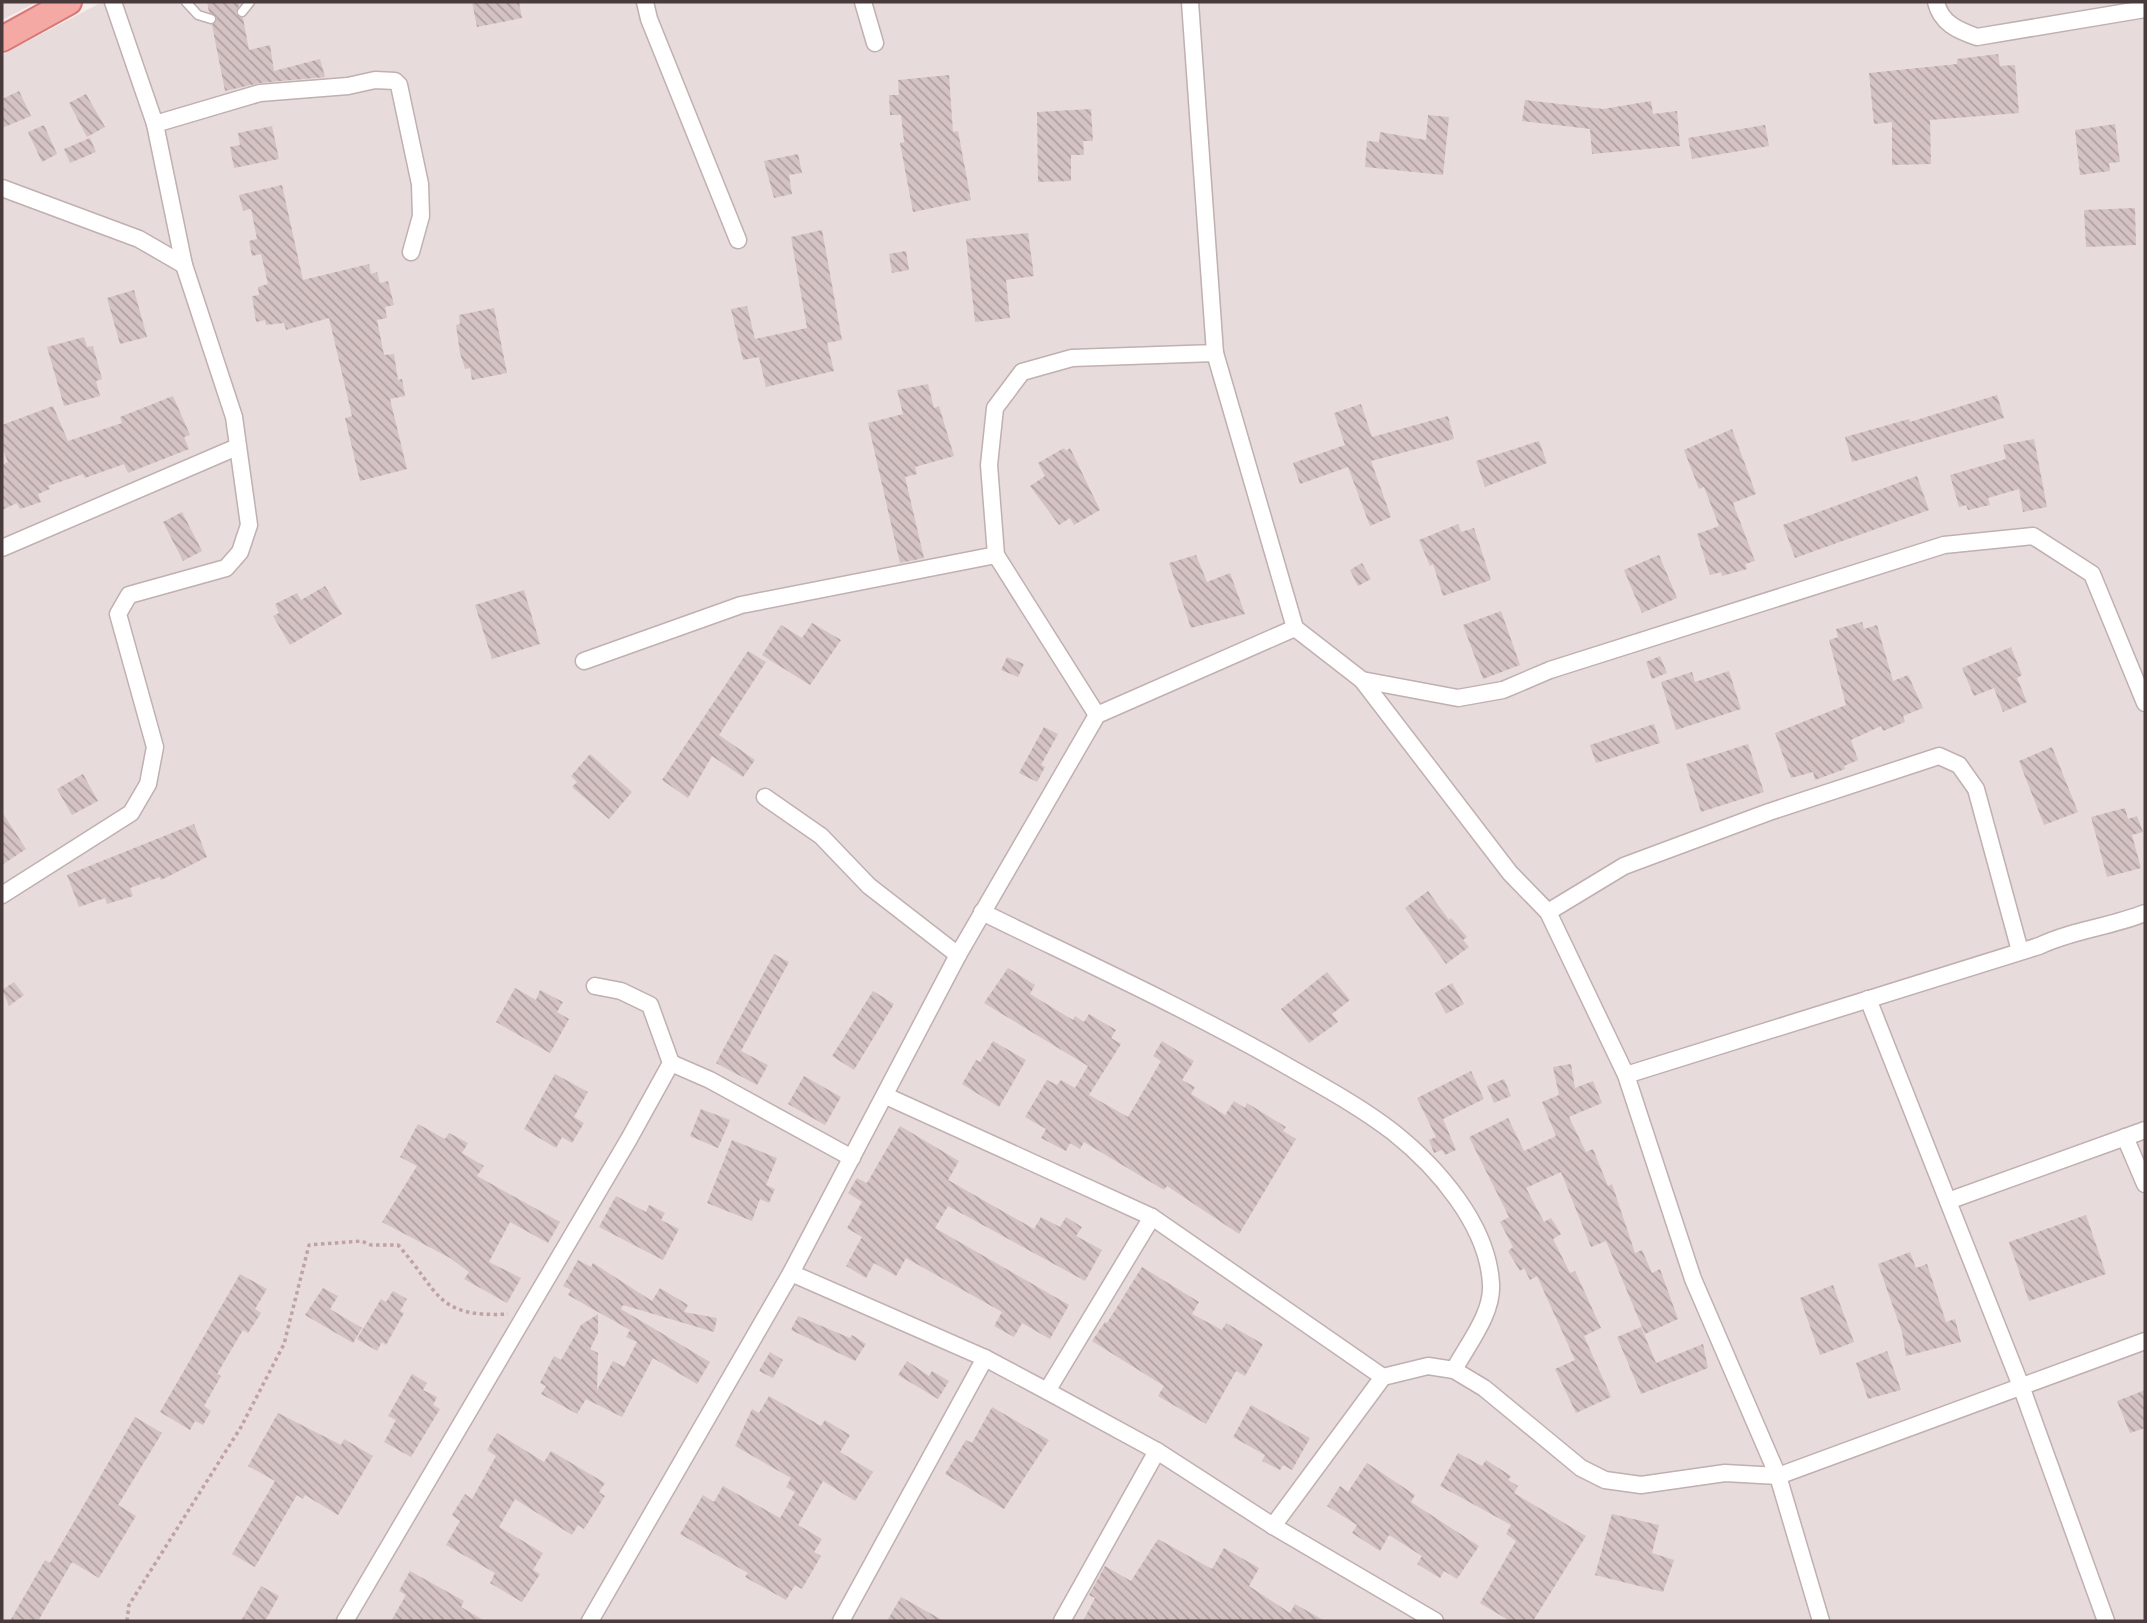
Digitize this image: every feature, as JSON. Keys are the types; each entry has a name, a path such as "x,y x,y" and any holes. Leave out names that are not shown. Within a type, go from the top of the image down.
{"main road":[{"path":"2,39 69,2"}],"street":[{"path":"2,895 131,813 148,784 155,747 118,614 129,595 226,568 240,552 249,526 234,417 184,265 155,124 113,2"},
{"path":"645,2 649,19 738,240"},
{"path":"863,2 875,43"},
{"path":"1190,2 1215,353 1295,628 1362,680 1510,873 1548,912 1626,1075 1693,1279 1778,1476 1821,1621"},
{"path":"1936,2 1938,12 1954,29 1976,37 2145,9"},
{"path":"155,124 260,93 348,86 375,80 395,82 399,85 420,184 421,216 411,252"},
{"path":"2,188 139,239 184,265"},
{"path":"1097,715 996,555 989,465 995,408 1022,372 1072,358 1215,353"},
{"path":"2,548 237,447"},
{"path":"1362,680 1458,698 1503,690 1550,670 1944,545 2034,536 2092,575 2145,703"},
{"path":"584,661 741,605 996,555"},
{"path":"590,1621 791,1273 958,954 1097,715 1295,628"},
{"path":"1548,912 1625,866 1769,812 1939,757 1959,765 1976,789 2020,951"},
{"path":"765,797 821,836 869,886 958,954"},
{"path":"982,912 1222,1029 1347,1100 1393,1132 1425,1162 1467,1214 1482,1247 1491,1283 1484,1315 1454,1370"},
{"path":"1626,1075 2061,936 2105,928 2145,913"},
{"path":"594,986 621,990 650,1005 671,1063 710,1080 852,1158"},
{"path":"1868,999 2021,1386 2106,1621"},
{"path":"345,1621 671,1063"},
{"path":"886,1096 1152,1217 1383,1377"},
{"path":"1948,1201 2145,1130"},
{"path":"2125,1137 2145,1184"},
{"path":"1047,1391 1152,1217"},
{"path":"791,1273 985,1358 1047,1391 1157,1451 1272,1526 1435,1621"},
{"path":"1272,1526 1383,1377 1428,1366 1454,1370 1483,1388 1581,1468 1605,1480 1641,1485 1725,1473 1778,1476 2145,1341"},
{"path":"841,1621 985,1358"},
{"path":"1062,1621 1157,1451"}],"lane":[{"path":"186,2 198,15 211,19"},
{"path":"242,12 250,2"}],"path":[{"path":"127,1621 129,1605 241,1427 284,1344 309,1245 361,1241 371,1245 398,1245 420,1269 439,1299 460,1311 487,1315 527,1313"}],"shaded area":[{"path":"2,2 37,2 2,20"},
{"path":"102,2 2145,2 2145,1621 2,1621 2,55"}],"building":[{"path":"207,2 240,2 236,14 243,18 249,50 270,45 274,71 320,59 325,77 259,83 225,91 212,25 217,18 209,12"},
{"path":"472,2 519,2 522,18 477,27"},
{"path":"1998,54 2000,66 2015,65 2019,113 1930,120 1931,164 1892,165 1892,122 1874,124 1869,73 1957,64 1957,59"},
{"path":"949,75 953,132 958,131 971,200 913,212 900,143 904,142 901,115 890,115 889,95 899,95 898,80"},
{"path":"19,91 31,116 2,128 2,99"},
{"path":"86,94 105,127 87,137 69,103"},
{"path":"1525,100 1603,109 1651,101 1653,114 1677,111 1680,146 1592,154 1590,129 1522,121"},
{"path":"1091,109 1093,141 1083,141 1084,155 1071,155 1071,181 1038,182 1037,112"},
{"path":"1428,115 1449,117 1443,175 1365,167 1367,141 1379,142 1380,132 1426,140"},
{"path":"2115,124 2120,162 2109,163 2110,171 2080,175 2075,130"},
{"path":"44,125 57,154 42,162 28,132"},
{"path":"1765,125 1769,146 1692,159 1688,138"},
{"path":"272,126 279,159 234,168 230,147 240,145 238,133"},
{"path":"90,138 96,152 70,163 64,149"},
{"path":"798,154 802,173 789,175 792,194 774,198 764,161"},
{"path":"282,185 303,280 369,264 371,274 377,272 380,283 388,281 394,305 385,307 387,318 377,320 384,355 394,354 398,380 402,379 405,396 390,399 407,469 360,481 345,418 352,416 329,318 286,330 284,323 266,325 265,320 256,322 252,296 259,295 258,287 268,284 261,254 252,256 249,241 257,239 251,209 243,211 239,195"},
{"path":"2135,208 2136,245 2086,247 2084,210"},
{"path":"822,230 842,340 827,343 834,371 766,387 759,357 743,360 731,309 747,306 755,339 807,328 791,237"},
{"path":"1028,233 1034,276 1006,280 1010,318 975,322 966,239"},
{"path":"906,251 909,270 892,273 889,254"},
{"path":"134,290 147,337 120,344 107,298"},
{"path":"494,308 507,373 472,380 470,368 465,369 460,353 456,325 460,324 459,315"},
{"path":"84,337 87,347 93,346 102,379 96,381 100,396 64,406 47,347"},
{"path":"928,384 934,408 939,406 954,456 915,467 917,474 905,477 924,558 900,563 868,423 903,414 897,390"},
{"path":"1997,395 2004,418 1852,462 1845,437 1909,419 1910,422"},
{"path":"173,396 190,435 184,437 189,449 128,473 124,464 85,478 83,474 48,486 50,489 38,494 41,502 20,509 17,503 2,510 2,465 8,462 2,448 2,425 53,406 68,441 122,423 120,417"},
{"path":"1361,404 1372,437 1448,416 1454,439 1371,461 1391,517 1370,526 1348,467 1300,484 1293,463 1345,445 1334,413"},
{"path":"1732,429 1756,494 1733,503 1755,561 1745,564 1747,569 1722,576 1721,572 1710,575 1697,534 1719,526 1704,487 1699,489 1684,450"},
{"path":"2034,439 2047,507 2023,512 2019,489 1988,498 1990,505 1968,510 1966,505 1959,507 1950,475 2006,459 2003,445"},
{"path":"1539,441 1547,463 1485,487 1476,461"},
{"path":"1064,448 1066,451 1070,448 1100,510 1074,525 1070,518 1059,525 1030,486 1045,476 1038,463"},
{"path":"1917,476 1929,510 1795,558 1783,525"},
{"path":"182,512 202,551 183,561 163,522"},
{"path":"1458,524 1461,532 1474,528 1491,580 1443,596 1433,564 1430,566 1419,540"},
{"path":"1196,555 1207,582 1230,573 1245,614 1191,628 1169,563"},
{"path":"1659,555 1677,598 1642,613 1624,570"},
{"path":"1362,563 1371,579 1358,586 1350,570"},
{"path":"325,586 342,614 290,645 273,616 279,613 275,604 297,593 301,600"},
{"path":"524,590 540,644 492,659 475,605"},
{"path":"1501,611 1520,665 1483,679 1463,625"},
{"path":"1862,622 1864,629 1877,625 1893,681 1908,675 1923,708 1903,716 1905,722 1883,731 1881,726 1851,740 1858,760 1844,766 1845,769 1815,780 1813,772 1791,778 1775,733 1846,705 1829,640 1838,637 1836,629"},
{"path":"812,623 841,640 810,685 762,655 781,625 802,638"},
{"path":"2011,647 2022,675 2017,678 2027,702 2003,712 1994,688 1974,696 1962,668"},
{"path":"748,651 766,662 719,735 755,760 743,777 712,756 688,798 662,780"},
{"path":"1660,656 1667,673 1652,679 1646,662"},
{"path":"1007,657 1024,664 1018,677 1001,670"},
{"path":"1729,671 1741,709 1676,730 1661,682 1692,672 1695,682"},
{"path":"1654,724 1660,743 1596,763 1590,745"},
{"path":"1044,727 1058,734 1041,765 1045,767 1037,782 1019,773"},
{"path":"1748,744 1764,792 1701,812 1686,764"},
{"path":"2052,747 2078,812 2044,825 2019,761"},
{"path":"590,754 632,792 609,819 572,787 577,782 571,776"},
{"path":"83,774 98,801 72,815 57,789"},
{"path":"2125,808 2128,819 2137,816 2143,832 2132,835 2141,868 2107,877 2091,817"},
{"path":"2,812 26,849 2,865"},
{"path":"194,824 207,857 161,880 160,877 130,888 133,896 107,904 105,898 79,907 67,875"},
{"path":"1428,891 1449,920 1451,918 1467,937 1463,940 1469,947 1446,964 1405,908"},
{"path":"774,954 789,962 741,1051 768,1065 757,1085 716,1063"},
{"path":"1008,968 1035,985 1030,994 1073,1020 1075,1016 1084,1022 1089,1014 1116,1030 1111,1038 1121,1044 1089,1095 1128,1117 1161,1061 1153,1056 1162,1041 1194,1061 1182,1080 1195,1087 1191,1094 1225,1115 1234,1101 1245,1108 1247,1103 1286,1127 1283,1131 1296,1139 1239,1234 1167,1186 1164,1190 1084,1142 1080,1149 1070,1143 1066,1151 1041,1138 1046,1129 1025,1117 1047,1080 1057,1085 1061,1080 1075,1088 1088,1066 984,1003"},
{"path":"1327,972 1350,1000 1332,1014 1338,1022 1309,1043 1281,1009"},
{"path":"14,982 24,995 9,1006 2,990"},
{"path":"1452,983 1464,1004 1446,1014 1435,993"},
{"path":"515,988 536,1000 540,990 563,1002 557,1012 569,1019 550,1053 496,1022"},
{"path":"873,991 894,1004 854,1070 832,1056"},
{"path":"993,1041 1026,1060 999,1107 962,1084 976,1060 980,1062"},
{"path":"1571,1064 1575,1088 1593,1081 1602,1103 1569,1117 1586,1152 1593,1149 1608,1186 1612,1184 1635,1253 1642,1250 1652,1273 1660,1269 1678,1319 1645,1334 1606,1241 1591,1247 1561,1172 1526,1188 1544,1222 1551,1218 1561,1234 1553,1239 1570,1273 1575,1271 1601,1328 1584,1336 1611,1397 1576,1413 1555,1369 1575,1360 1537,1276 1530,1280 1524,1268 1520,1271 1508,1251 1513,1247 1500,1222 1509,1217 1469,1137 1508,1118 1524,1151 1556,1136 1542,1102 1559,1095 1553,1067"},
{"path":"1471,1071 1484,1099 1443,1119 1456,1150 1445,1155 1442,1150 1434,1153 1429,1140 1436,1137 1417,1098"},
{"path":"555,1074 588,1092 574,1117 584,1123 572,1143 562,1137 556,1148 524,1129"},
{"path":"804,1076 841,1097 825,1125 788,1104"},
{"path":"1504,1079 1511,1096 1494,1103 1487,1086"},
{"path":"701,1109 730,1120 718,1148 690,1136"},
{"path":"418,1124 445,1139 449,1133 468,1143 462,1153 484,1166 477,1176 560,1222 548,1243 510,1222 489,1262 521,1278 507,1303 464,1279 469,1272 450,1258 382,1222 417,1166 400,1157"},
{"path":"900,1126 959,1161 948,1180 1034,1229 1041,1217 1060,1227 1066,1217 1082,1227 1076,1236 1102,1250 1085,1281 948,1206 935,1228 1069,1305 1050,1339 1022,1323 1014,1337 994,1326 1002,1312 906,1258 896,1276 874,1263 866,1278 846,1266 862,1237 847,1228 862,1202 848,1193 857,1178 867,1183"},
{"path":"732,1140 777,1158 766,1185 775,1189 769,1203 760,1199 752,1221 707,1203"},
{"path":"616,1196 646,1212 649,1205 665,1213 661,1220 679,1229 663,1260 599,1227"},
{"path":"2086,1215 2106,1274 2029,1301 2009,1242"},
{"path":"1910,1252 1916,1268 1927,1264 1946,1322 1955,1319 1961,1342 1906,1356 1902,1332 1878,1264"},
{"path":"578,1260 591,1267 593,1263 652,1301 660,1288 688,1305 684,1312 717,1318 714,1332 623,1305 621,1309 710,1362 697,1384 653,1358 622,1417 586,1399 577,1414 541,1394 546,1386 540,1383 554,1356 561,1360 581,1325 598,1314 598,1333 590,1349 598,1353 597,1390 613,1361 624,1367 637,1342 626,1337 630,1330 568,1295 571,1290 563,1286"},
{"path":"1142,1267 1199,1302 1192,1314 1222,1330 1226,1323 1263,1344 1245,1376 1236,1371 1206,1424 1158,1396 1164,1386 1092,1341 1105,1322 1107,1323"},
{"path":"240,1274 267,1289 255,1309 261,1313 248,1333 243,1330 217,1374 221,1376 204,1406 211,1411 203,1425 195,1421 190,1430 160,1412"},
{"path":"1833,1285 1854,1342 1820,1355 1800,1298"},
{"path":"323,1288 338,1296 330,1309 362,1328 353,1343 305,1315"},
{"path":"393,1291 407,1299 400,1311 404,1313 386,1345 382,1342 377,1351 357,1339 381,1299 386,1302"},
{"path":"798,1316 850,1338 852,1335 866,1344 855,1361 791,1330"},
{"path":"1641,1327 1656,1363 1703,1344 1708,1368 1641,1394 1617,1337"},
{"path":"1887,1351 1901,1390 1868,1399 1856,1363"},
{"path":"770,1352 783,1360 773,1378 759,1371"},
{"path":"907,1361 929,1376 932,1371 949,1381 938,1399 898,1375"},
{"path":"412,1374 427,1383 423,1390 437,1397 433,1405 440,1409 411,1457 384,1442 396,1420 388,1416"},
{"path":"2145,1390 2145,1428 2130,1433 2117,1401"},
{"path":"769,1396 821,1426 825,1420 850,1435 840,1452 873,1472 855,1501 823,1481 798,1525 822,1539 814,1552 821,1556 802,1589 795,1585 786,1600 745,1577 748,1573 680,1534 703,1495 714,1502 723,1486 780,1518 795,1492 786,1487 791,1478 735,1446 752,1409 759,1413"},
{"path":"1251,1405 1310,1438 1292,1470 1283,1465 1280,1470 1262,1461 1265,1455 1233,1437"},
{"path":"992,1407 1049,1440 1004,1509 945,1474 966,1440 972,1443"},
{"path":"278,1413 341,1445 344,1439 373,1456 338,1515 305,1495 303,1499 297,1495 255,1567 232,1554 275,1481 248,1466"},
{"path":"135,1417 162,1433 118,1505 136,1516 99,1578 72,1562 38,1621 10,1621 45,1560 50,1563"},
{"path":"497,1433 544,1462 551,1451 605,1483 599,1492 605,1496 584,1529 578,1525 572,1535 515,1499 499,1527 543,1553 533,1570 540,1574 522,1602 490,1583 495,1573 446,1545 460,1521 452,1515 465,1494 472,1499 496,1456 487,1450"},
{"path":"1458,1453 1482,1466 1486,1460 1511,1476 1508,1480 1518,1486 1514,1493 1586,1536 1533,1621 1510,1621 1480,1603 1516,1541 1506,1534 1511,1525 1440,1486"},
{"path":"1367,1463 1415,1495 1411,1502 1479,1546 1457,1579 1444,1571 1440,1578 1417,1564 1422,1556 1389,1535 1380,1551 1352,1533 1357,1525 1327,1506 1340,1486 1348,1492"},
{"path":"1612,1514 1659,1525 1652,1553 1674,1560 1663,1592 1595,1575"},
{"path":"1158,1539 1212,1569 1224,1548 1259,1568 1249,1586 1290,1613 1295,1604 1325,1621 1083,1621 1095,1598 1089,1595 1105,1566 1131,1581"},
{"path":"410,1571 464,1601 461,1607 485,1621 391,1621 406,1595 399,1591"},
{"path":"261,1586 279,1596 265,1621 241,1621"},
{"path":"901,1597 944,1621 887,1621"}]}
